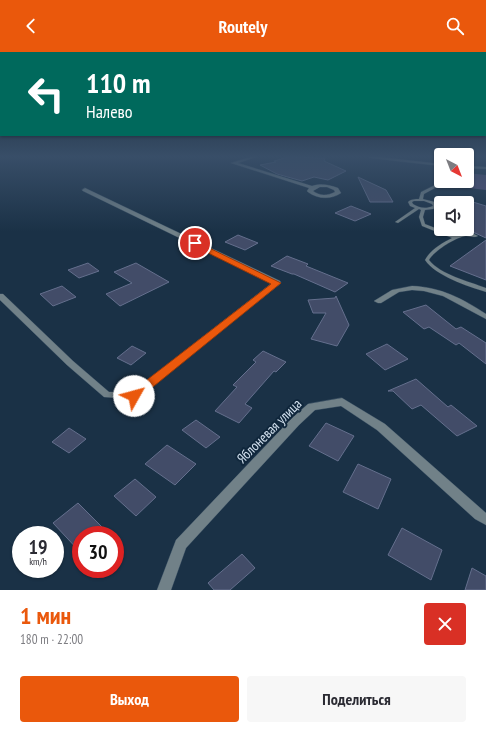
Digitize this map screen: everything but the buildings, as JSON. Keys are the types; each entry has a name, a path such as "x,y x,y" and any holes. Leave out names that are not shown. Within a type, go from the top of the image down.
{"street":[{"path":"294,182 313,188"},
{"path":"0,296 70,363 107,395 134,396 277,283 85,190"},
{"path":"378,301 399,290 420,287 447,293 486,317"},
{"name":"Яблоневая улица","path":"164,590 181,544 295,422 312,407 342,402 381,427 479,515 486,519"}],"lane":[{"path":"421,200 422,193 434,187"},
{"path":"397,222 421,209 432,208 435,205 421,200 413,200 410,203 421,209"},
{"path":"421,209 423,226 456,238"},
{"path":"476,236 464,235 456,238 430,254 427,260 428,264 486,290"}],"shaded area":[{"path":"474,182 486,182 486,190 469,188 474,188"}],"route":[{"path":"134,396 277,283 195,243"}]}
